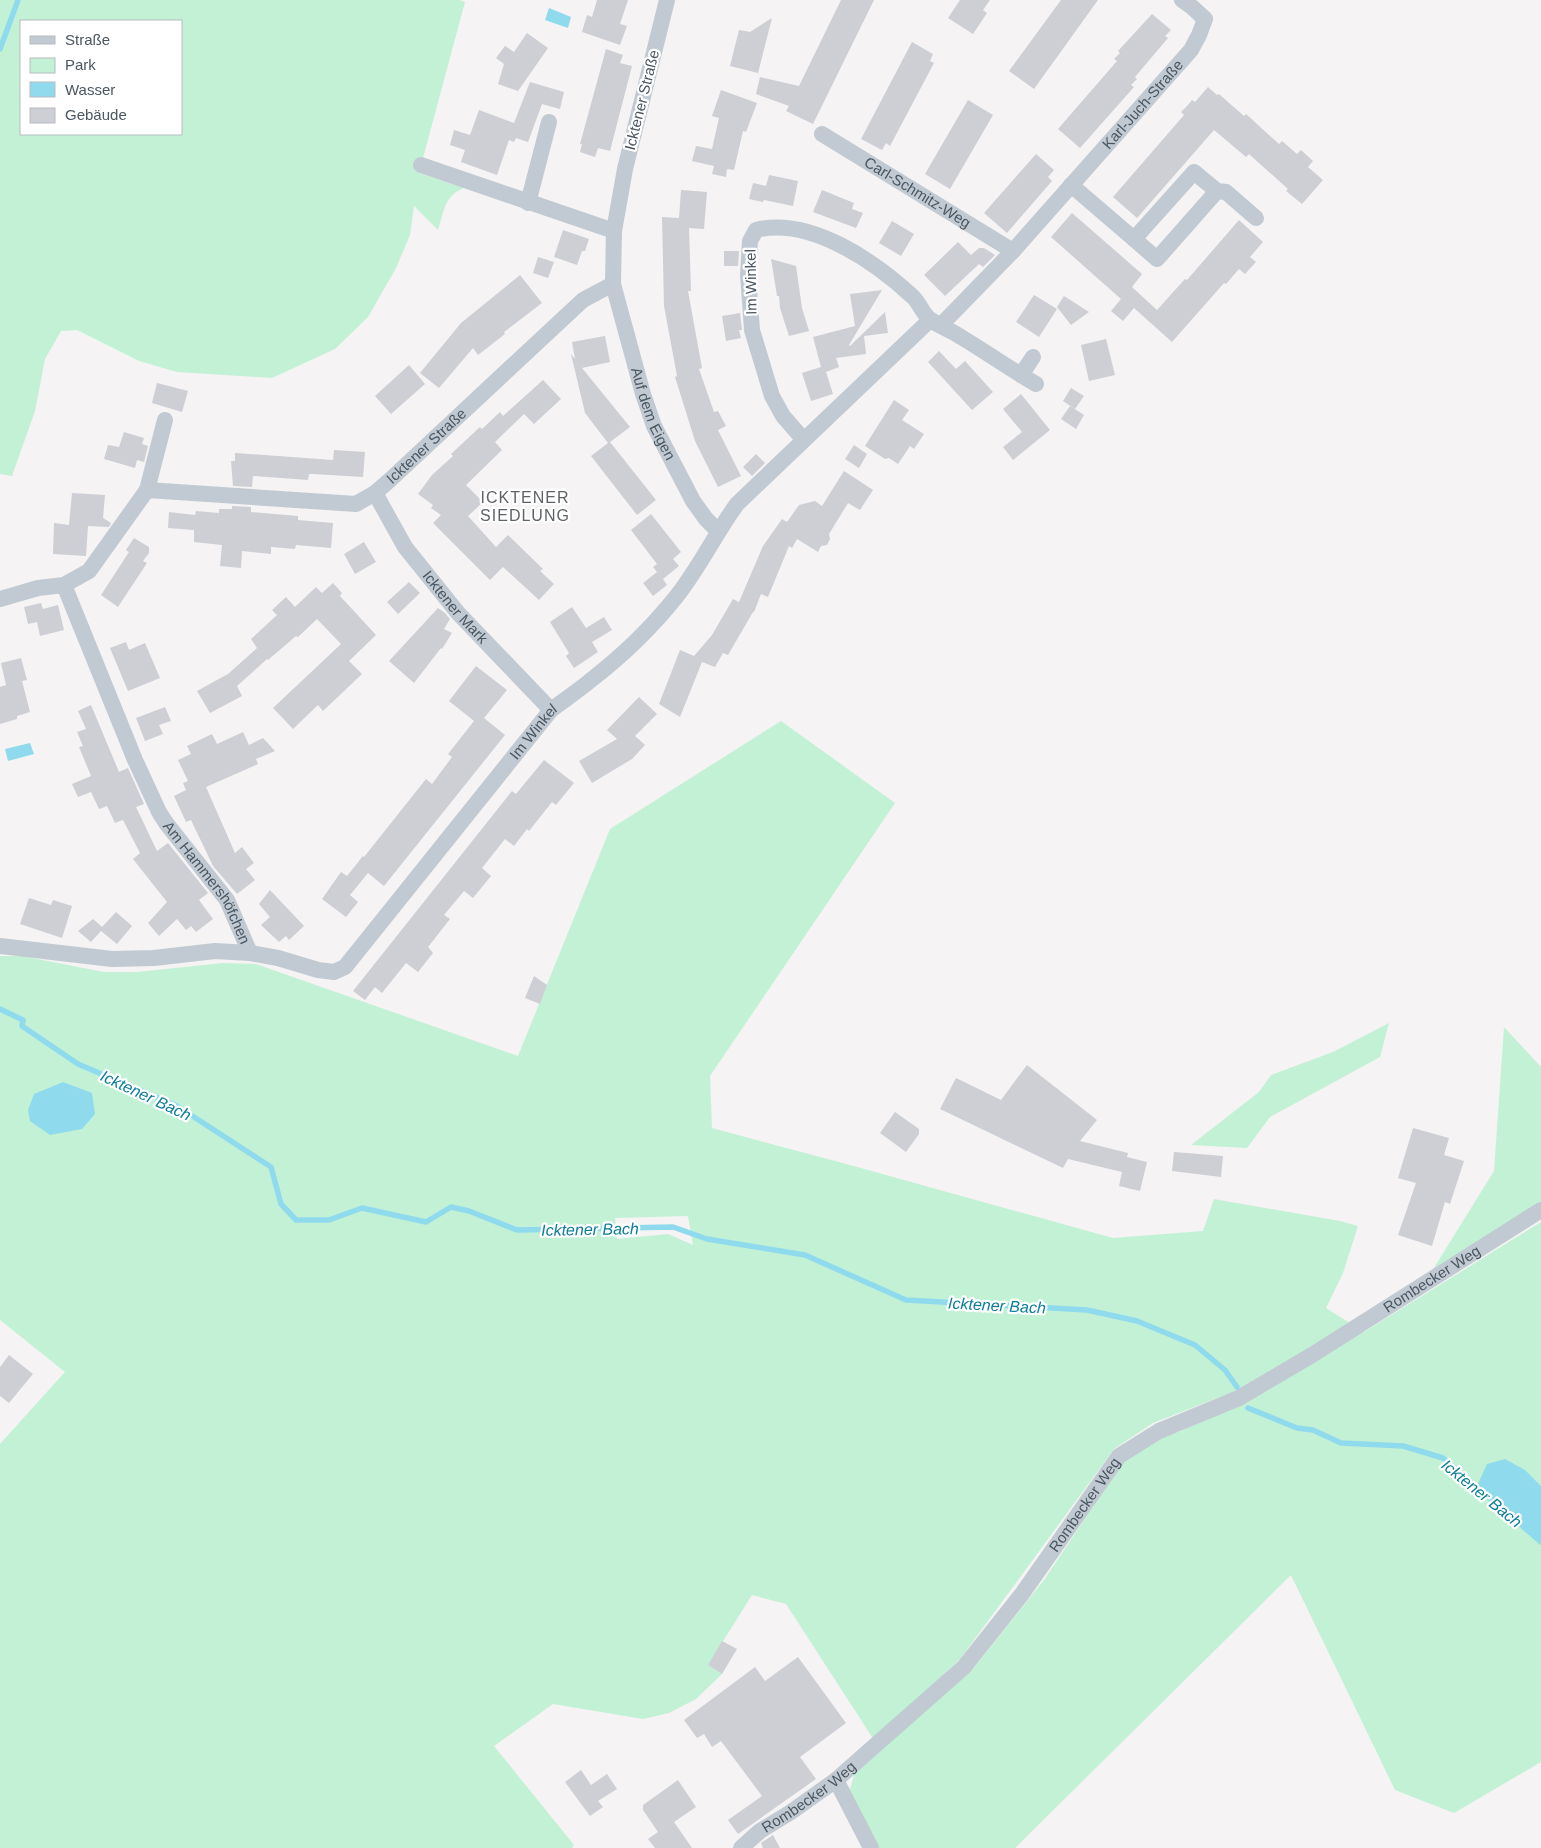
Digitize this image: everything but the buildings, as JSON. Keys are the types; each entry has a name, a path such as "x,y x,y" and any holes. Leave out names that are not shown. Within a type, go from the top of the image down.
{"street":[{"name":"Icktener Straße","path":"147,490 356,504 375,493 583,300 613,284 614,231 625,169 667,0"},
{"name":"Karl-Juch-Straße","path":"935,322 1014,251 1191,50 1205,19 1192,6 1182,0"},
{"path":"528,202 549,122"},
{"name":"Carl-Schmitz-Weg","path":"822,134 1014,251"},
{"path":"421,165 614,231"},
{"path":"1134,239 1194,172 1217,191 1226,192 1256,218"},
{"path":"1071,185 1157,259 1217,191"},
{"name":"Im Winkel","path":"803,439 783,416 772,396 752,330 748,275 750,241 756,230 770,226 802,229 828,239 877,267 918,302 935,322 1036,384"},
{"name":"Auf dem Eigen","path":"613,284 643,394 654,426 693,501 706,519 718,531"},
{"name":"Im Winkel","path":"250,953 278,958 318,970 334,972 346,967 551,710 591,681 635,641 676,597 696,570 718,531 737,504 803,439 935,322"},
{"path":"1021,375 1033,357"},
{"path":"0,599 38,588 64,585 88,571 147,490 165,420"},
{"name":"Icktener Mark","path":"375,493 405,547 452,606 551,710"},
{"name":"Am Hammershöfchen","path":"0,946 112,959 154,958 215,951 250,953 227,900 159,812 128,742 64,585"},
{"name":"Rombecker Weg","path":"741,1848 760,1831 836,1780 964,1667 1022,1594 1119,1456 1159,1431 1239,1398 1312,1355 1541,1210"},
{"path":"836,1780 871,1848"}],"green space":[{"path":"0,0 459,0 465,2 419,173 464,188 449,199 438,230 414,206 410,235 396,268 368,317 335,349 272,378 177,372 139,361 77,330 61,331 45,359 35,411 12,476 0,474"},
{"path":"781,721 895,803 710,1076 712,1128 1113,1238 1203,1231 1214,1199 1340,1221 1358,1226 1343,1273 1326,1308 1364,1332 1541,1222 1541,1762 1454,1813 1395,1790 1291,1575 1015,1848 877,1848 849,1793 855,1771 973,1669 1044,1580 1125,1459 1168,1433 1179,1432 1228,1409 1225,1395 1153,1423 1114,1449 960,1659 874,1740 786,1604 752,1595 708,1665 722,1674 696,1699 669,1713 643,1719 553,1704 494,1746 574,1845 572,1848 0,1848 0,1444 65,1372 0,1320 0,956 22,956 104,972 137,972 223,963 256,964 518,1056 610,829","holes":["688,1216 693,1245 668,1234 617,1239 615,1218"]},
{"path":"1389,1023 1380,1057 1270,1117 1247,1148 1191,1145 1259,1092 1271,1075 1333,1052"},
{"path":"1504,1027 1541,1067 1541,1203 1432,1271 1494,1171"}],"water":[{"path":"549,8 571,17 568,28 545,20"},
{"path":"30,743 34,754 8,761 5,749"},
{"path":"63,1082 92,1093 95,1114 82,1129 50,1135 30,1121 28,1110 34,1094"},
{"path":"1505,1459 1525,1470 1541,1486 1541,1542 1477,1486 1487,1464"}],"waterway":[{"name":"Icktener Bach","path":"0,49 18,0"},
{"name":"Icktener Bach","path":"0,1009 23,1020 22,1026 78,1064 177,1106 271,1167 281,1204 296,1220 329,1220 362,1208 426,1222 451,1207 469,1211 517,1230 673,1227 707,1239 805,1255 906,1300 1087,1310 1137,1321 1195,1345 1225,1370 1237,1387"},
{"name":"Icktener Bach","path":"1248,1408 1297,1428 1313,1430 1341,1443 1403,1446 1443,1458 1541,1542"}],"district":[{"name":"ICKTENER SIEDLUNG","path":"525,506"}]}
